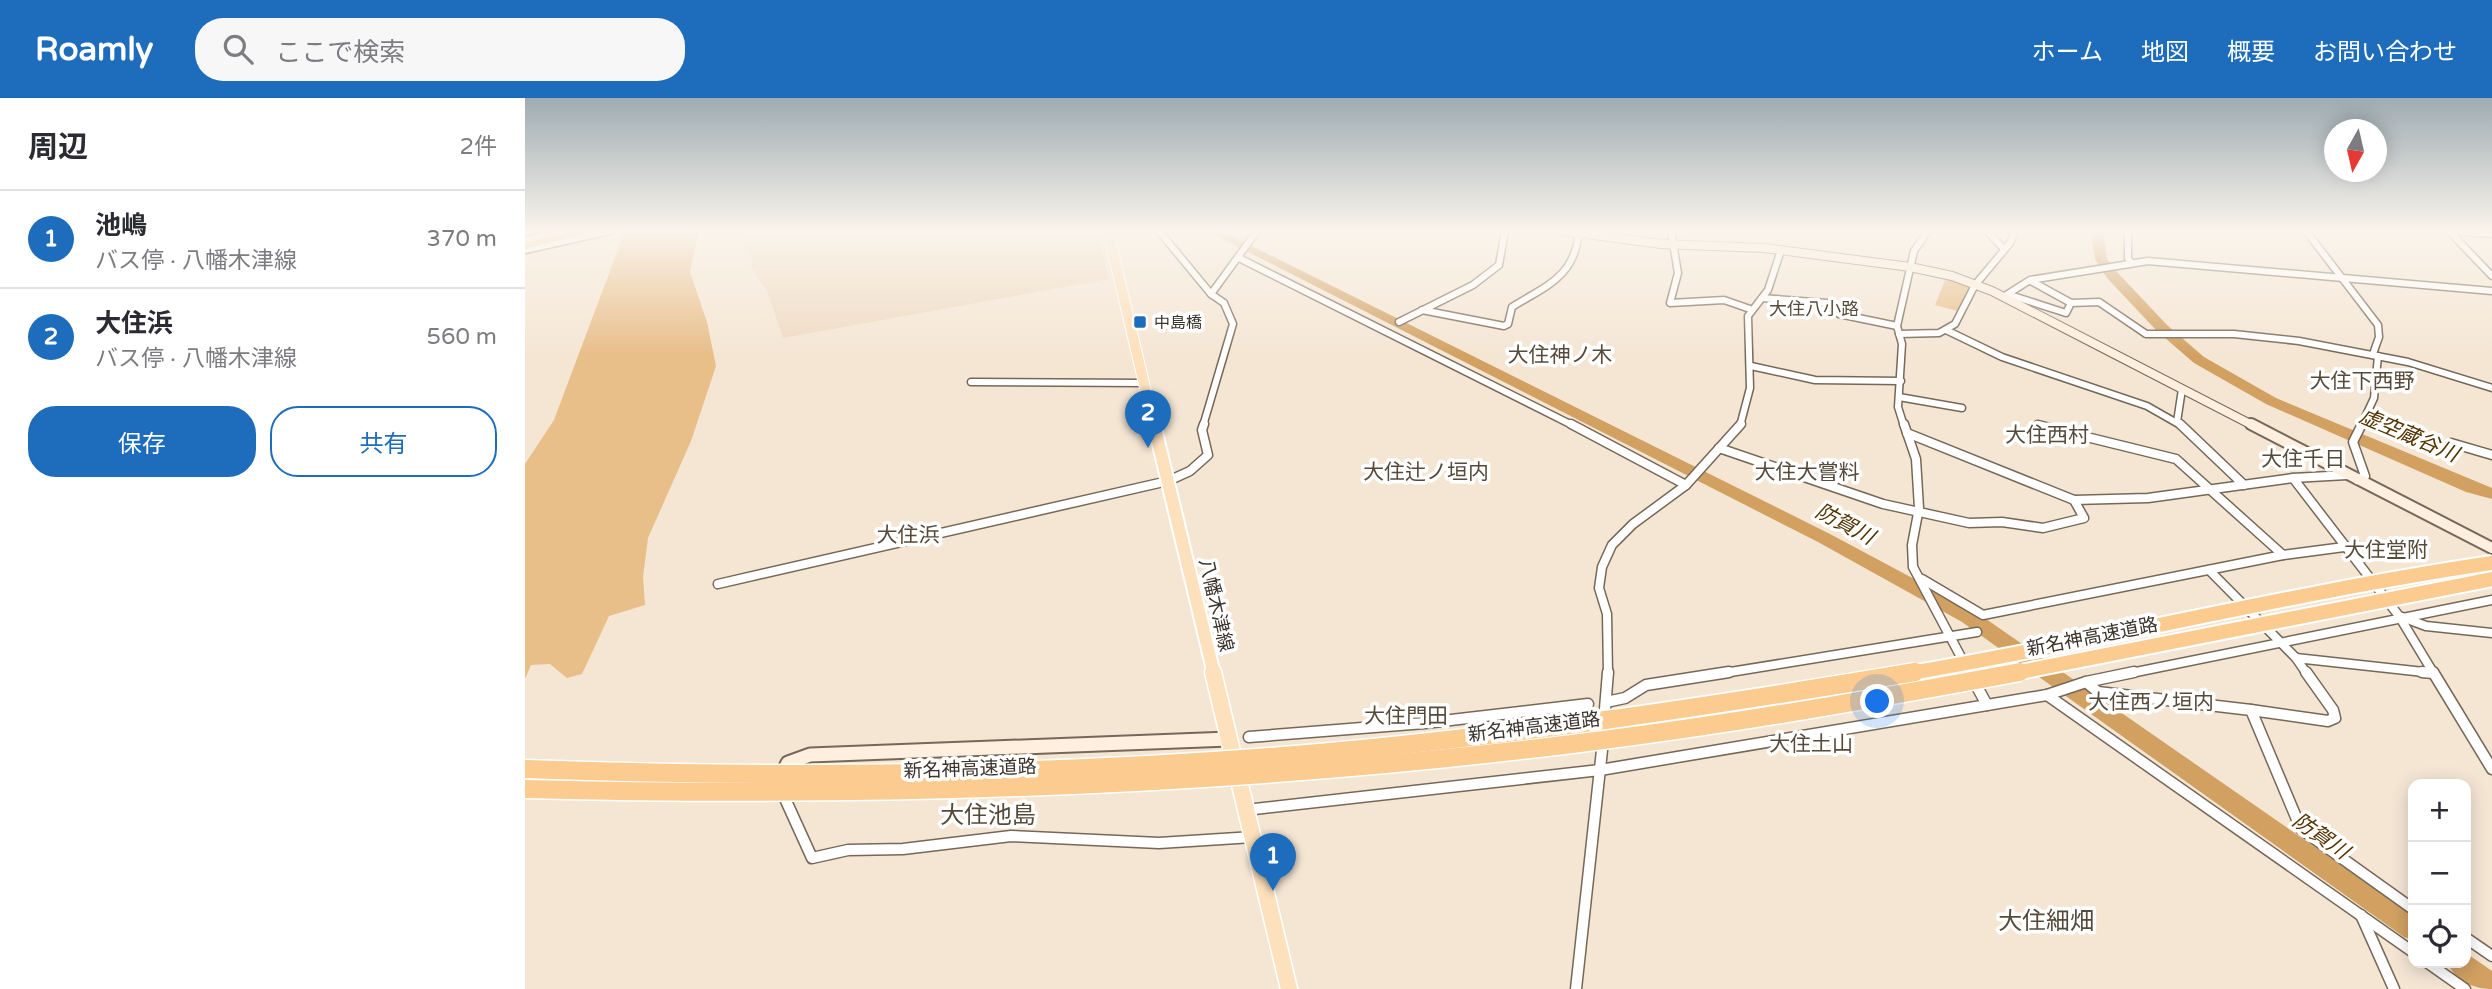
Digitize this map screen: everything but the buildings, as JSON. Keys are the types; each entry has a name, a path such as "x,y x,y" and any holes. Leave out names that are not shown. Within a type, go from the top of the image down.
{"highway":[{"name":"新名神高速道路","path":"525,769 750,777 901,775 1113,766 1402,745 1561,727 1735,702 2090,640 2492,563"},
{"name":"新名神高速道路","path":"525,789 763,794 916,792 1078,785 1423,761 1584,742 1773,714 2117,654 2492,579"}],"main road":[{"name":"八幡木津線","path":"1118,273 1289,989"}],"street":[{"path":"718,584 1168,481 1190,471 1208,455 1202,430 1233,324 1224,303 1210,294 1193,273"},
{"path":"1210,294 1227,273"},
{"path":"1268,273 1689,482"},
{"path":"1399,322 1473,285 1489,273"},
{"path":"1422,310 1504,327 1508,324 1512,307 1567,273"},
{"path":"1678,273 1670,303 1724,300 1750,309"},
{"path":"1576,989 1610,654 1607,614 1599,588 1602,567 1612,545 1633,524 1689,482 1741,425 1747,408 1751,366 1747,325 1750,309 1762,298 1772,273"},
{"path":"1909,273 1898,330 1901,381 1898,407 1916,459 1918,511 1912,545 1913,567 1987,705"},
{"path":"1930,273 2066,313 2071,303"},
{"path":"1762,298 1827,303 1839,309 1839,314 1926,335 1946,330 1955,324 1975,285 1985,273"},
{"path":"2007,296 2030,280 2083,273"},
{"path":"2276,273 2492,291"},
{"path":"2337,273 2378,324 2374,398 2353,442 2365,475 2357,480"},
{"path":"2030,280 2071,303 2099,302 2146,334 2260,336 2375,355 2492,388"},
{"path":"2007,296 2492,548"},
{"path":"1946,330 1977,349 2119,395 2177,422 2244,485"},
{"path":"1751,366 1806,379 1854,383 1901,381"},
{"path":"971,382 1013,385 1063,382 1145,383"},
{"path":"2177,422 2182,389"},
{"path":"1899,397 1962,408"},
{"path":"2038,425 2172,456 2283,555"},
{"path":"1907,433 2074,500 2148,498 2293,478 2347,475"},
{"path":"2451,443 2492,455"},
{"path":"1719,448 1883,504 1969,523 2002,522 2043,528 2084,518 2074,500"},
{"path":"2293,478 2399,616 2492,769"},
{"path":"1922,581 1983,615 2283,555 2344,547"},
{"path":"2086,682 2098,692 2328,721 2335,718 2333,710 2296,658 2209,570"},
{"path":"1246,810 1600,771 2047,695 2086,682 2399,616 2492,600"},
{"path":"2399,616 2426,626 2492,633"},
{"path":"1606,702 1625,698 1646,685 1977,632"},
{"path":"2296,658 2433,673"},
{"path":"2047,695 2408,948"},
{"path":"1249,737 1425,723 1588,704"},
{"path":"2251,710 2301,829 2408,905"},
{"path":"1229,739 810,755 787,763 778,783 811,858 848,850 903,849 1010,836 1159,843 1253,837"},
{"path":"2361,915 2395,989"},
{"path":"2471,941 2492,956"},
{"path":"2435,968 2465,989"}],"shaded area":[{"path":"609,273 690,273 707,322 716,366 691,441 648,538 643,577 645,605 609,616 582,674 567,678 550,664 531,665 525,679 525,464 554,420"},
{"path":"755,273 1108,273 1109,279 783,338 767,291"},
{"path":"1946,278 1974,287 1961,312 1935,305"}],"waterway":[{"name":"防賀川","path":"1296,273 1824,538 1969,617 2408,925"},
{"name":"虚空蔵谷川","path":"2110,273 2162,328 2199,360 2271,401 2472,488 2492,494"},
{"name":"防賀川","path":"2467,968 2492,986"}],"place":[{"name":"中島橋","path":"1140,322"},
{"name":"大住浜","path":"1148,448"},
{"name":"池嶋","path":"1273,891"}],"district":[{"name":"大住八小路","path":"1814,309"},
{"name":"大住神ノ木","path":"1560,355"},
{"name":"大住下西野","path":"2362,381"},
{"name":"大住西村","path":"2047,435"},
{"name":"大住千日","path":"2303,459"},
{"name":"大住辻ノ垣内","path":"1426,472"},
{"name":"大住大嘗料","path":"1807,472"},
{"name":"大住浜","path":"908,535"},
{"name":"大住堂附","path":"2386,550"},
{"name":"大住西ノ垣内","path":"2151,702"},
{"name":"大住門田","path":"1406,716"},
{"name":"大住土山","path":"1811,744"},
{"name":"大住池島","path":"988,815"},
{"name":"大住細畑","path":"2046,921"}]}
